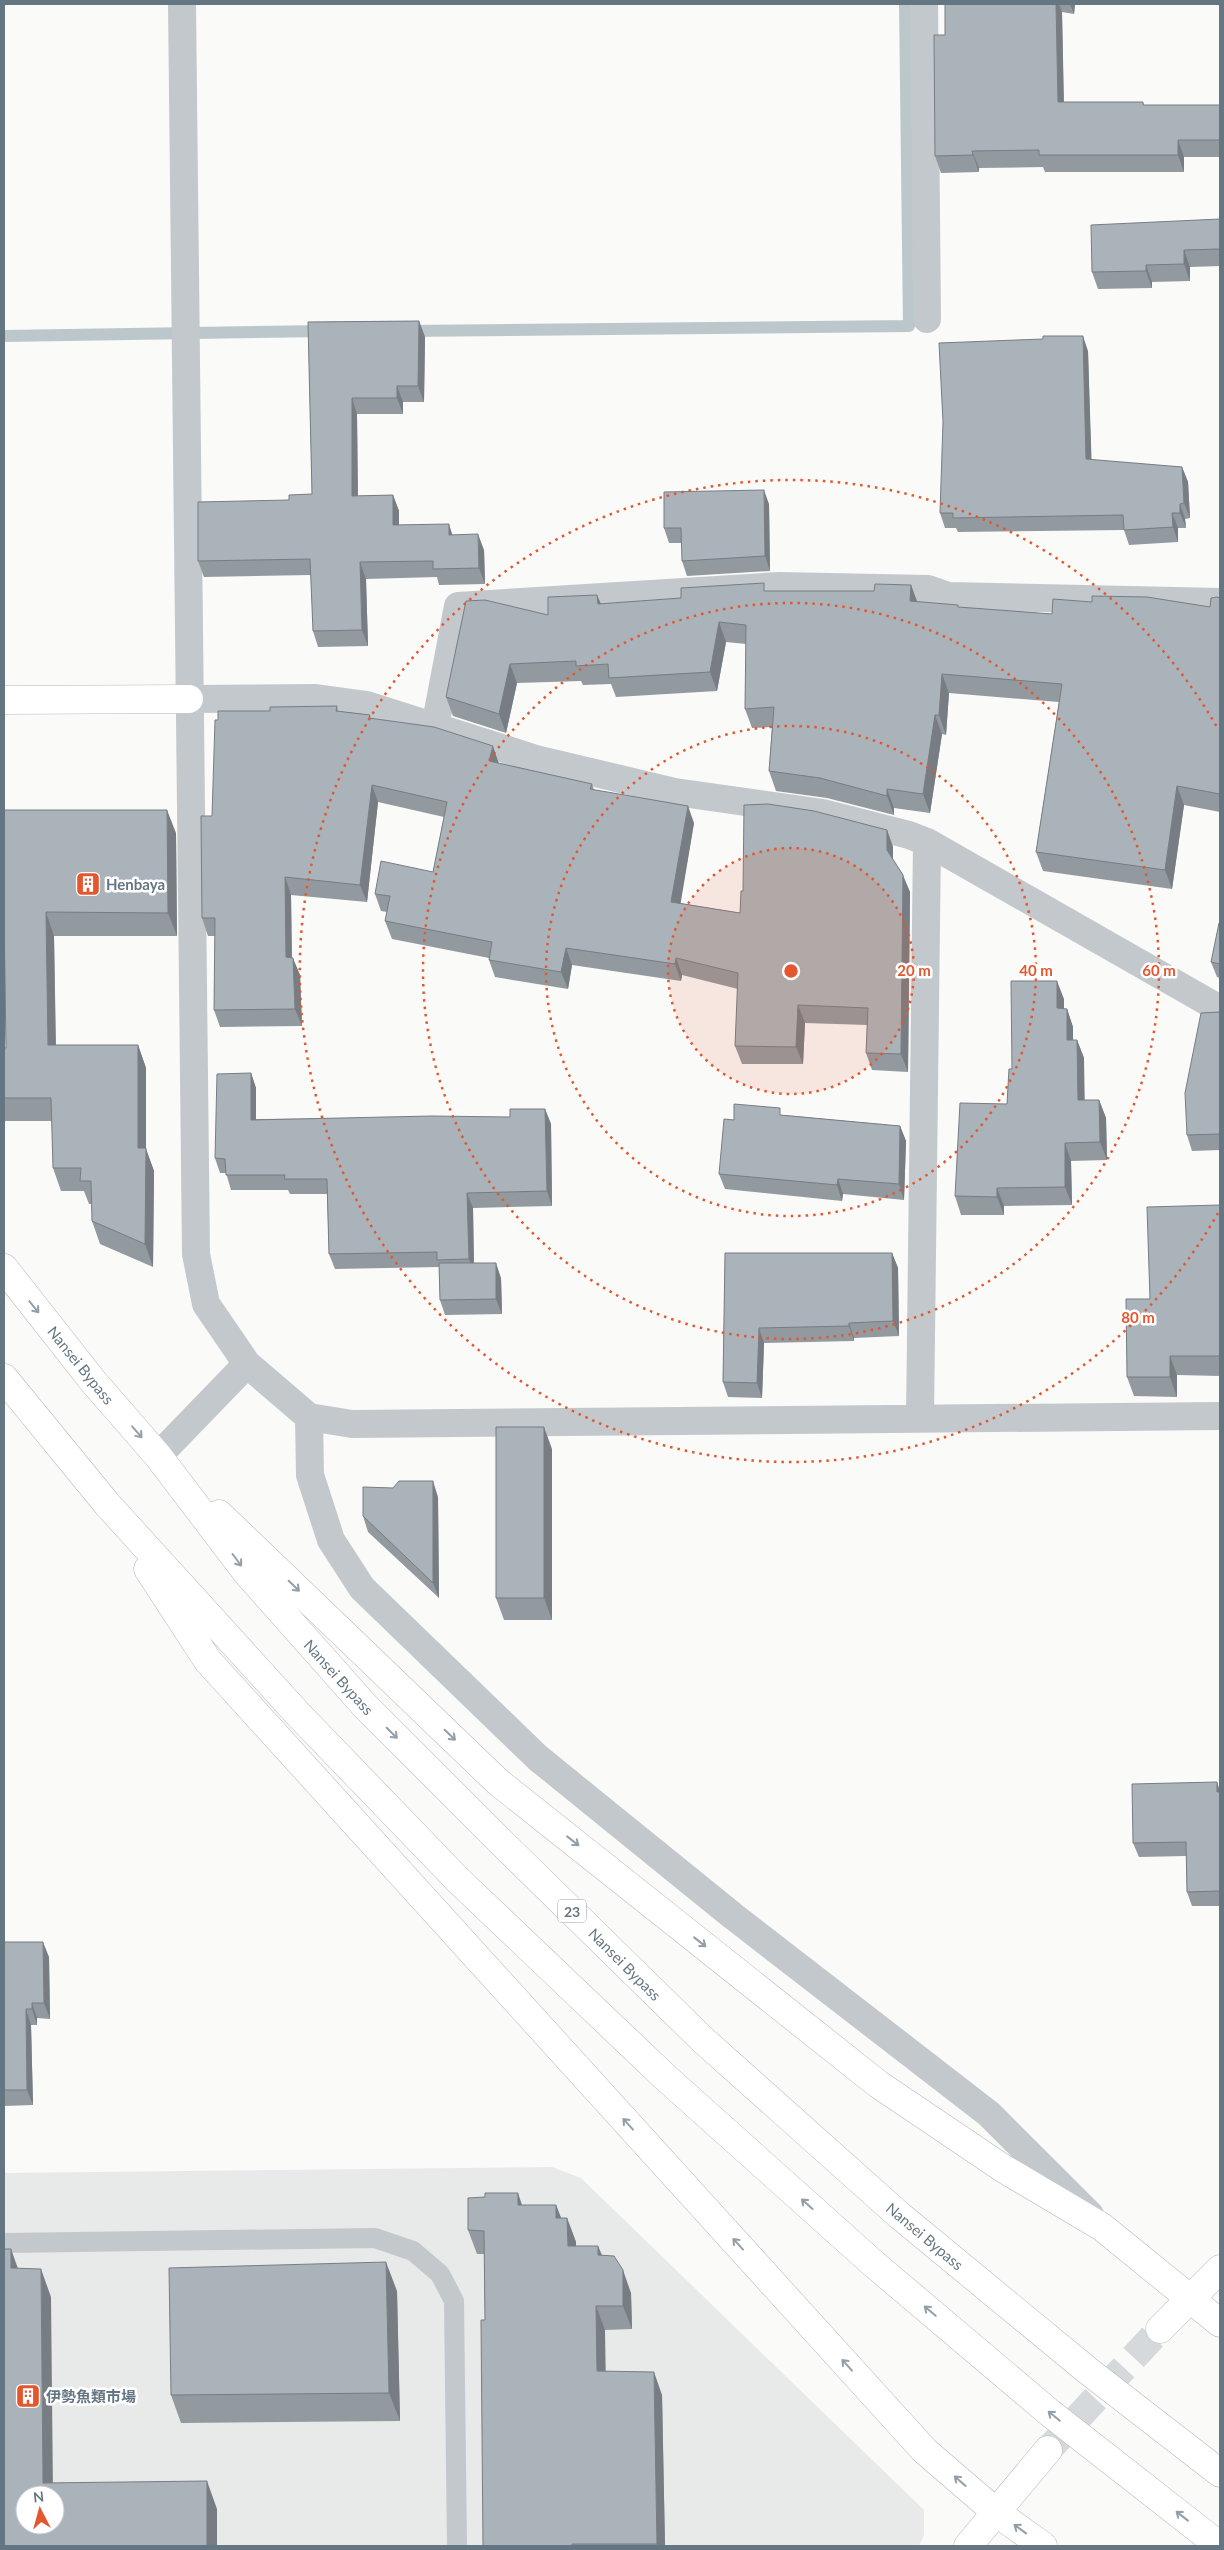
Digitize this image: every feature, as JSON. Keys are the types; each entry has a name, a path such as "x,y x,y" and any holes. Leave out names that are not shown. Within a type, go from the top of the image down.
{"main road":[{"path":"4,700 189,699"},
{"name":"Nansei Bypass","path":"4,1268 92,1380 158,1456 247,1573 365,1706 703,2040 899,2215 1087,2370 1220,2473"},
{"path":"4,1378 107,1504 297,1713 458,1880 665,2077 875,2265 1050,2414 1220,2546"},
{"path":"158,1456 498,1782 878,2084 1004,2169 1102,2227 1220,2324"},
{"path":"107,1504 208,1661 925,2450 997,2513 1043,2546"},
{"path":"1160,2329 1190,2298 1218,2276"},
{"path":"968,2546 1048,2450"}],"street":[{"path":"182,4 196,1254 206,1304 247,1364 309,1417 352,1424 1220,1416"},
{"path":"924,4 927,320"},
{"path":"435,727 458,606 779,586 928,589 948,596 1220,602"},
{"path":"189,699 316,698 367,705 545,762 675,792 823,813 909,835 927,842 1220,1009"},
{"path":"920,1418 927,842"},
{"path":"158,1456 247,1364"},
{"path":"309,1417 310,1475 331,1540 362,1588 538,1758 733,1916 989,2114 1102,2227"}],"lane":[{"path":"4,2243 375,2238 413,2251 440,2274 454,2301 457,2546"}],"shaded area":[{"path":"552,2167 581,2178 924,2510 924,2535 919,2546 4,2546 4,2173"}],"building":[{"path":"945,4 1056,4 1058,102 1143,102 1143,105 1220,105 1220,140 1178,140 1178,155 1039,155 1039,150 972,151 973,155 935,156 934,35 945,35"},
{"path":"1220,219 1220,249 1184,250 1184,264 1146,265 1146,271 1092,272 1091,225"},
{"path":"419,321 418,386 397,386 397,398 352,398 352,496 393,495 393,525 449,524 449,535 478,534 479,568 433,569 433,561 360,562 362,630 313,631 310,559 198,561 198,502 289,500 289,495 312,494 308,322"},
{"path":"1043,336 1083,336 1086,459 1182,467 1184,503 1180,504 1180,513 1172,513 1173,527 1124,530 1123,515 953,518 953,513 940,513 943,422 939,343 1043,339"},
{"path":"764,490 765,556 682,561 681,528 664,528 664,492"},
{"path":"764,583 764,591 874,591 875,584 911,585 910,601 958,605 958,607 1052,614 1053,599 1092,602 1092,596 1147,597 1210,607 1211,598 1220,598 1220,794 1177,786 1165,870 1036,852 1062,684 942,674 939,715 935,715 923,794 887,789 887,796 820,778 769,771 774,707 745,709 746,625 719,622 710,672 609,678 608,664 576,666 576,661 510,664 499,714 446,697 466,601 485,600 548,615 548,597 597,595 598,604 681,598 681,588"},
{"path":"337,706 336,711 370,715 369,718 434,727 493,746 489,761 592,784 590,789 688,806 671,902 740,913 741,891 743,891 744,805 768,804 814,811 887,830 887,850 903,875 901,1054 866,1053 868,1008 798,1005 796,1047 735,1046 738,973 676,958 675,964 566,948 561,972 489,960 492,942 385,921 390,896 375,894 381,861 433,872 447,802 372,785 360,885 285,877 286,957 293,958 295,1009 214,1010 215,918 202,918 201,816 212,816 215,720 218,720 218,711 270,711 270,707"},
{"path":"4,810 167,810 168,913 46,912 48,1045 138,1045 138,1148 146,1148 145,1244 92,1221 91,1181 80,1181 81,1168 53,1168 51,1098 4,1098 4,1048 6,1048"},
{"path":"1220,923 1220,964 1211,962"},
{"path":"1011,981 1057,981 1057,1008 1067,1009 1067,1040 1077,1040 1078,1100 1099,1100 1100,1142 1065,1143 1065,1187 997,1188 997,1197 955,1196 960,1103 1007,1104 1009,1069 1012,1069"},
{"path":"1220,1012 1220,1134 1187,1135 1185,1093 1201,1013"},
{"path":"251,1073 251,1120 431,1116 510,1117 510,1109 545,1109 547,1191 467,1193 469,1259 437,1260 437,1252 329,1254 327,1179 284,1179 285,1175 226,1175 225,1159 215,1158 217,1074"},
{"path":"734,1104 780,1108 780,1115 900,1126 899,1184 838,1179 837,1185 719,1174 724,1119 734,1120"},
{"path":"1220,1205 1220,1356 1170,1356 1170,1377 1127,1377 1126,1299 1150,1299 1147,1207"},
{"path":"725,1253 892,1253 893,1321 849,1323 849,1326 759,1328 757,1383 723,1382"},
{"path":"439,1263 496,1263 496,1299 440,1300"},
{"path":"496,1427 544,1427 544,1598 496,1598"},
{"path":"399,1481 433,1481 433,1583 363,1516 363,1487 393,1488"},
{"path":"1217,1782 1217,1792 1220,1792 1220,1891 1187,1892 1186,1842 1133,1843 1132,1784"},
{"path":"4,1942 43,1942 44,2003 32,2003 32,2009 26,2009 27,2090 4,2090"},
{"path":"485,2193 518,2193 518,2205 556,2205 556,2218 567,2218 568,2246 598,2246 598,2255 614,2256 623,2270 623,2306 596,2306 597,2371 654,2372 657,2544 483,2546 481,2320 485,2320 484,2231 468,2230 468,2198 485,2197"},
{"name":"伊勢魚類市場","path":"4,2249 11,2249 11,2268 41,2269 43,2483 207,2481 207,2546 4,2546"},
{"path":"386,2262 389,2393 171,2395 169,2268"}],"waterway":[{"path":"405,331 909,326 905,4"},
{"path":"4,336 325,331"}],"tunnel":[{"path":"1048,2450 1160,2329"}],"place":[{"name":"Henbaya","path":"88,884"},
{"name":"伊勢魚類市場","path":"28,2396"}]}
